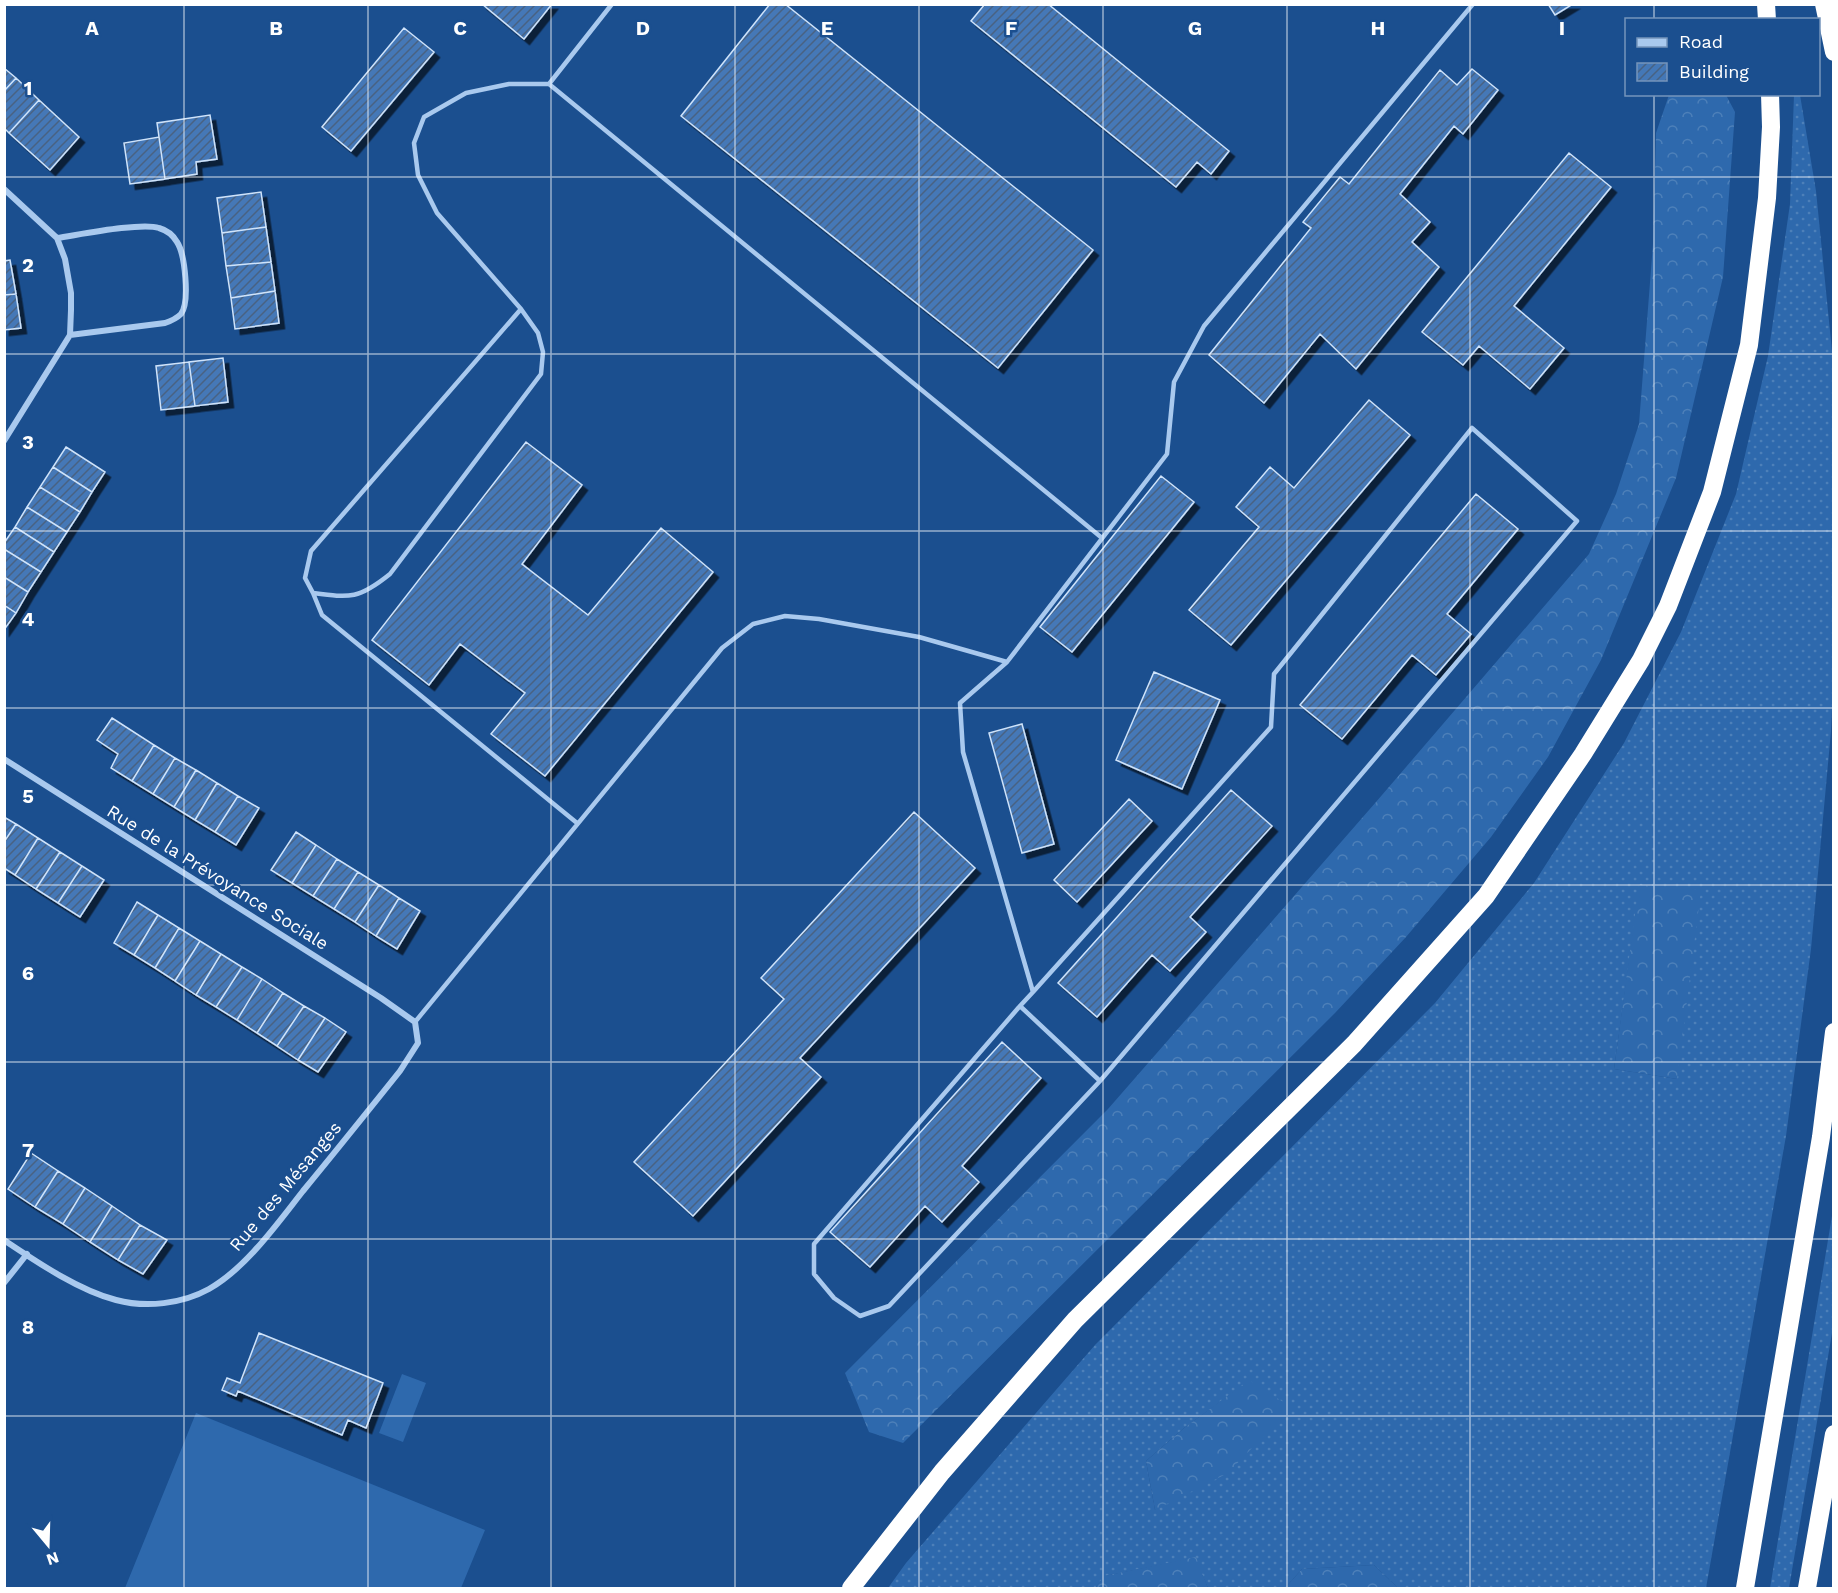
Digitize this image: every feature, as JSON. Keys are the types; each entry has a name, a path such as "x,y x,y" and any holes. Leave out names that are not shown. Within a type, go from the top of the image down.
{"highway":[{"path":"1824,4 1833,52"},
{"path":"851,1588 942,1472 1075,1320 1354,1044 1486,896 1583,754 1624,688 1668,606 1712,492 1722,456 1749,345 1758,278 1767,198 1771,127 1770,96"},
{"path":"1745,1588 1821,1137 1833,1032"},
{"path":"1807,1588 1833,1434"}],"street":[{"path":"4,189 57,238 65,259 71,293 70,335 4,441"},
{"path":"57,238 142,226 158,227 170,234 177,242 186,292 182,313 174,320 70,335"},
{"name":"Rue de la Prévoyance Sociale","path":"4,759 381,998 415,1022"},
{"name":"Rue des Mésanges","path":"4,1240 80,1285 118,1301 143,1303 178,1301 211,1288 231,1273 271,1232 400,1071 417,1043 415,1022"},
{"path":"4,1283 27,1254"}],"lane":[{"path":"549,84 612,4"},
{"path":"1033,992 963,752 960,703 1007,662 1167,454 1174,382 1204,326 1473,4"},
{"path":"313,593 343,597 369,591 390,574 541,374 543,352 538,333 521,309 436,213 418,175 414,143 424,117 466,93 509,84 549,84 1102,538"},
{"path":"521,309 311,551 305,578 322,615 578,823"},
{"path":"1472,428 1577,521 1100,1081 889,1306 860,1316 834,1298 814,1274 814,1244 1020,1006 1271,727 1274,674 1472,428"},
{"path":"415,1022 722,648 753,624 785,616 819,619 919,637 1007,662"},
{"path":"1020,1006 1100,1081"}],"green space":[{"path":"1669,96 1727,96 1735,112 1723,277 1676,478 1601,660 1548,757 1491,837 1406,937 1335,1013 903,1443 869,1432 845,1373 1108,1109 1589,554 1616,494 1639,424 1653,244 1656,133"},
{"path":"1794,96 1800,96 1816,191 1834,371 1834,666 1831,731 1811,949 1786,1136 1706,1588 1398,1588 1374,1565 1302,1569 1285,1588 1208,1588 1195,1558 1105,1576 1095,1588 888,1588 906,1563 1095,1345 1435,1003 1534,883 1624,743 1681,632 1736,494 1768,356 1790,204","holes":["1640,885 1677,1079 1614,1069","1249,1381 1155,1510 1146,1461 1184,1428"]},
{"path":"1639,885 1701,890 1677,1079 1614,1069"},
{"path":"1833,1210 1833,1327 1789,1588 1770,1588"},
{"path":"402,1374 426,1383 403,1442 379,1433"},
{"path":"1249,1380 1291,1407 1228,1473 1155,1510 1146,1461 1184,1428"},
{"path":"196,1413 485,1530 461,1588 125,1588"},
{"path":"1196,1557 1208,1588 1095,1588 1104,1576"},
{"path":"1374,1565 1398,1588 1285,1588 1302,1569"}],"building":[{"path":"482,4 552,4 524,39"},
{"path":"770,4 785,4 1093,250 998,368 681,116"},
{"path":"985,4 1048,4 1229,151 1211,174 1197,162 1176,187 971,21"},
{"path":"1548,4 1573,4 1555,15"},
{"path":"404,28 434,52 351,151 322,127"},
{"path":"4,68 16,78 4,91"},
{"path":"1472,69 1498,90 1463,134 1454,126 1400,194 1430,222 1412,242 1439,267 1356,369 1320,334 1264,403 1209,355 1311,228 1303,222 1340,177 1349,184 1440,70 1457,85"},
{"path":"16,78 39,100 9,133 4,128 4,91"},
{"path":"39,100 79,137 50,170 9,133"},
{"path":"210,115 217,159 196,162 197,174 165,179 157,123"},
{"path":"159,137 165,179 130,184 124,143"},
{"path":"1569,153 1611,187 1514,306 1564,348 1530,389 1479,346 1463,365 1422,332"},
{"path":"261,192 266,227 222,233 217,198"},
{"path":"266,227 271,262 226,266 222,233"},
{"path":"10,260 16,294 4,295 4,261"},
{"path":"271,262 275,291 231,298 226,266"},
{"path":"275,291 279,323 235,329 231,298"},
{"path":"16,294 21,328 4,330 4,295"},
{"path":"223,358 228,402 195,406 189,362"},
{"path":"189,362 195,406 161,410 156,366"},
{"path":"1369,400 1410,435 1231,645 1189,610 1259,527 1236,507 1270,467 1294,488"},
{"path":"526,442 582,485 522,564 588,615 661,528 713,572 545,776 491,734 525,693 460,644 429,685 372,640"},
{"path":"66,447 105,472 92,492 53,467"},
{"path":"53,467 92,492 80,512 40,487"},
{"path":"1161,476 1194,502 1072,652 1040,627"},
{"path":"40,487 80,512 67,532 27,507"},
{"path":"1476,494 1518,529 1447,614 1471,634 1436,675 1412,655 1342,739 1300,705"},
{"path":"27,507 67,532 54,552 15,527"},
{"path":"15,527 54,552 41,572 4,549 4,543"},
{"path":"4,549 41,572 28,592 4,577"},
{"path":"4,577 28,592 16,613 4,605"},
{"path":"4,605 16,613 4,630"},
{"path":"1154,672 1220,700 1182,789 1116,760"},
{"path":"112,718 154,745 132,781 111,768 118,754 97,740"},
{"path":"1022,724 1054,844 1022,853 989,733"},
{"path":"154,745 175,758 153,794 132,781"},
{"path":"175,758 196,770 174,807 153,794"},
{"path":"196,770 217,783 195,820 174,807"},
{"path":"217,783 238,796 215,832 195,820"},
{"path":"1231,790 1272,826 1190,917 1206,932 1170,971 1152,955 1097,1017 1058,983"},
{"path":"238,796 259,808 236,845 215,832"},
{"path":"1129,799 1152,821 1077,902 1054,880"},
{"path":"914,812 975,868 800,1058 821,1077 693,1216 634,1162 784,999 761,978"},
{"path":"4,817 16,824 4,842"},
{"path":"16,824 38,838 15,875 4,868 4,842"},
{"path":"296,832 316,845 292,883 271,870"},
{"path":"38,838 60,852 36,889 15,875"},
{"path":"316,845 337,859 313,896 292,883"},
{"path":"60,852 82,866 58,903 36,889"},
{"path":"337,859 358,872 334,909 313,896"},
{"path":"82,866 104,880 80,917 58,903"},
{"path":"358,872 379,885 355,922 334,909"},
{"path":"379,885 399,898 376,936 355,922"},
{"path":"399,898 420,911 397,949 376,936"},
{"path":"137,902 158,915 134,955 114,943"},
{"path":"158,915 179,928 155,968 134,955"},
{"path":"179,928 200,941 175,981 155,968"},
{"path":"200,941 221,954 196,995 175,981"},
{"path":"221,954 242,967 216,1007 196,995"},
{"path":"242,967 262,979 237,1020 216,1007"},
{"path":"262,979 283,993 257,1033 237,1020"},
{"path":"283,993 304,1006 277,1046 257,1033"},
{"path":"304,1006 325,1018 298,1060 277,1046"},
{"path":"325,1018 346,1032 318,1072 298,1060"},
{"path":"1002,1042 1041,1078 962,1166 979,1182 942,1222 925,1206 870,1267 830,1232"},
{"path":"31,1153 58,1171 35,1207 8,1189"},
{"path":"58,1171 85,1188 63,1224 35,1207"},
{"path":"85,1188 112,1206 90,1242 63,1224"},
{"path":"112,1206 140,1225 118,1260 90,1242"},
{"path":"140,1225 167,1240 143,1274 118,1260"},
{"path":"259,1333 383,1383 366,1428 348,1420 342,1435 238,1391 236,1396 222,1390 227,1378 240,1383"}]}
